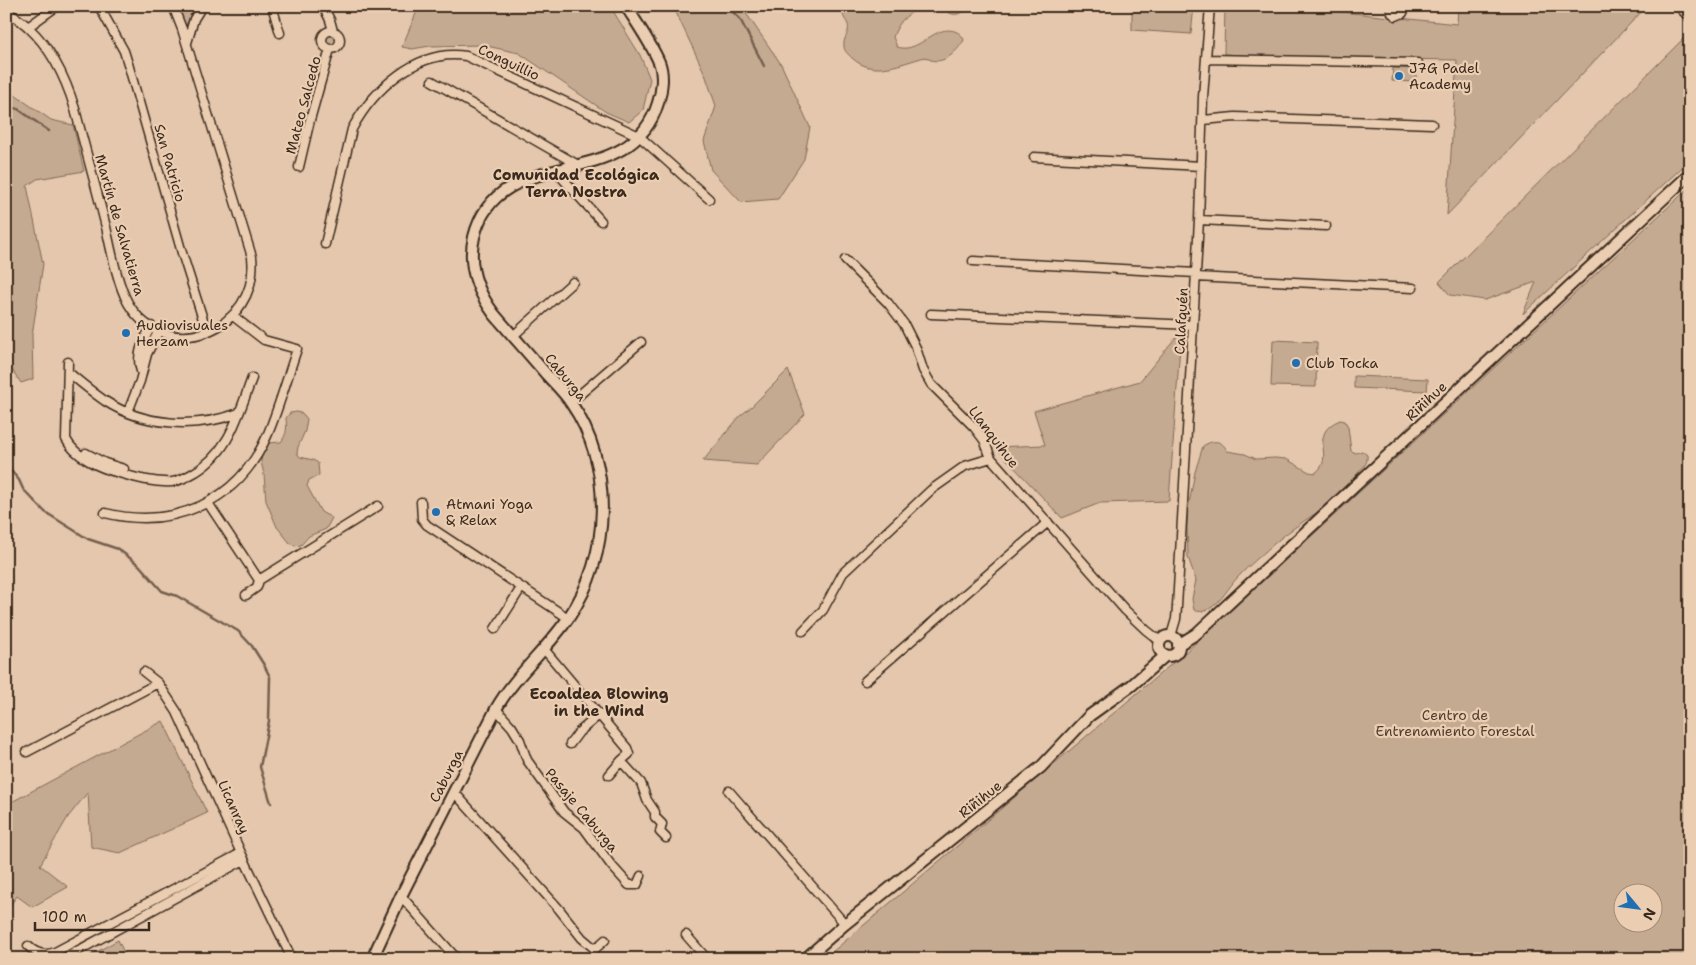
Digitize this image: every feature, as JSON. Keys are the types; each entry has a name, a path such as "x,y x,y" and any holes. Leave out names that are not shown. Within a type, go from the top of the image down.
{"street":[{"path":"28,27 57,6"},
{"name":"San Patricio","path":"99,6 127,59 182,253 207,332"},
{"name":"Martín de Salvatierra","path":"6,11 28,27 49,53 68,86 122,287 132,309 151,326 183,336 207,332 233,316 243,303 250,288 252,257 173,6"},
{"path":"186,45 191,27 202,6"},
{"path":"272,6 280,33"},
{"path":"323,6 330,20 333,32"},
{"name":"Caburga","path":"372,959 401,896 496,709 509,689 568,618 585,588 594,563 600,535 602,506 600,478 584,425 570,402 494,314 478,290 472,262 475,233 483,215 502,192 517,182 613,155 640,136 650,121 657,105 661,88 660,62 626,6"},
{"name":"Calafquén","path":"1171,636 1177,607 1210,6"},
{"path":"1390,6 1390,11 1396,16 1403,13 1405,6"},
{"path":"1678,6 1690,18"},
{"name":"Mateo Salcedo","path":"333,32 338,36 339,41 337,46 330,49 325,47 322,40 326,33 333,32"},
{"name":"Mateo Salcedo","path":"299,167 330,49"},
{"name":"Conguillio","path":"325,244 352,129 358,118 373,98 390,82 415,65 430,58 451,54 466,56 640,136 708,199"},
{"path":"1206,58 1418,63"},
{"path":"432,81 578,164"},
{"path":"1203,120 1235,116 1432,124"},
{"path":"1034,157 1201,166"},
{"path":"555,170 601,221"},
{"name":"Riñihue","path":"805,959 845,924 1041,767 1089,716 1132,685 1166,655 1175,654 1178,645 1203,627 1690,174"},
{"path":"1199,220 1326,226"},
{"name":"Llanquihue","path":"845,260 888,303 904,324 916,348 923,370 931,384 974,427 984,440 991,458 1125,610 1160,641"},
{"path":"973,261 1414,288"},
{"path":"513,336 573,282"},
{"path":"931,314 1193,325"},
{"path":"105,513 127,518 165,516 187,512 226,491 241,477 261,447 276,412 297,349 264,340 233,316"},
{"path":"142,373 139,365 140,347 151,326"},
{"path":"129,410 142,373 146,354 159,330"},
{"path":"570,402 641,342"},
{"path":"68,362 66,439 70,447 94,463 113,471 146,480 164,482 174,482 186,477 203,468 217,455 228,439 252,378"},
{"path":"68,372 78,374 106,396 129,410 155,416 187,419 227,412 239,413"},
{"path":"803,631 824,610 843,573 931,490 965,466 991,458"},
{"path":"208,502 259,580"},
{"path":"421,502 422,519 428,525 568,618"},
{"path":"246,595 257,587 259,580 378,506"},
{"path":"865,682 1048,522"},
{"path":"495,629 522,588"},
{"path":"1166,655 1159,650 1160,641 1165,637 1171,636 1178,645"},
{"path":"544,649 628,748 629,754 609,775"},
{"name":"Licanray","path":"144,672 158,683 177,712 292,959"},
{"path":"27,752 158,683"},
{"name":"Pasaje Caburga","path":"496,709 512,726 520,740 527,760 564,812 584,828 611,865 630,885 637,884 641,876"},
{"path":"570,744 600,714"},
{"path":"621,761 641,783 647,800 655,812 655,817 662,824 660,832 666,838"},
{"path":"729,791 845,924"},
{"path":"454,792 559,909 582,938 595,949 605,940"},
{"path":"28,946 40,953 48,954 55,952 243,857"},
{"path":"63,959 243,857"},
{"path":"401,896 456,959"},
{"path":"686,935 707,959"}],"green space":[{"path":"174,6 195,6 185,27"},
{"path":"419,6 610,6 640,55 650,79 643,110 629,122 606,112 519,53 482,45 430,46 412,49 402,47"},
{"path":"673,6 741,6 781,64 810,127 804,159 778,199 741,202 711,170 704,141 716,106 705,74"},
{"path":"845,6 928,6 911,13 898,26 893,37 897,47 908,48 944,30 956,32 964,40 957,50 942,60 931,60 925,57 888,67 869,67 860,64 846,52 844,42 848,33 848,24 843,14"},
{"path":"940,6 971,6 959,14 952,14"},
{"path":"1132,6 1194,6 1191,34 1132,30"},
{"path":"1225,6 1285,6 1457,24 1458,6 1647,6 1447,215 1457,60 1271,57 1224,54"},
{"path":"328,33 334,33 338,40 334,47 328,47 324,43 324,37"},
{"path":"1687,35 1690,38 1690,160 1523,314 1536,282 1485,300 1450,295 1439,282"},
{"path":"1393,68 1416,69 1416,82 1392,81"},
{"path":"6,89 51,120 73,125 84,171 37,179 27,186 43,264 32,335 33,379 21,383 6,361"},
{"name":"Centro de Entrenamiento Forestal","path":"1690,187 1690,959 824,959 1188,650"},
{"path":"1181,331 1169,501 1100,503 1062,518 995,447 1045,445 1034,411 1140,381"},
{"path":"1273,340 1317,342 1316,387 1271,386"},
{"path":"788,370 805,414 757,465 703,461 740,416"},
{"path":"1354,376 1428,379 1427,391 1354,388"},
{"path":"297,412 303,414 307,419 297,453 300,457 318,463 319,475 309,480 307,486 321,512 332,518 326,529 309,536 301,545 295,546 290,543 277,527 266,501 261,462 268,443 281,442 286,431 286,418 290,413"},
{"path":"1340,420 1345,421 1348,427 1351,451 1356,453 1362,451 1367,455 1366,463 1353,481 1334,500 1285,534 1251,564 1216,604 1203,611 1194,610 1192,599 1196,580 1188,557 1187,527 1188,509 1195,472 1203,446 1216,442 1222,444 1227,451 1245,454 1256,459 1286,459 1309,472 1315,473 1321,467 1323,460 1325,432 1330,426"},
{"path":"163,721 207,813 120,853 91,847 88,792 68,817 40,865 68,887 32,907 17,896 6,911 6,805"},
{"path":"118,940 127,959 84,959"}],"waterway":[{"path":"727,6 740,19 764,66"},
{"path":"6,106 18,109 49,131"},
{"path":"6,465 19,480 23,489 45,512 88,539 118,549 139,565 162,591 177,596 238,631 252,646 270,677 269,721 260,767 271,803"}],"place":[{"name":"J7G Padel Academy","path":"1399,76"},
{"name":"Audiovisuales Herzam","path":"126,333"},
{"name":"Club Tocka","path":"1296,363"},
{"name":"Atmani Yoga & Relax","path":"436,512"}],"district":[{"name":"Comunidad Ecológica Terra Nostra","path":"576,184"},
{"name":"Ecoaldea Blowing in the Wind","path":"599,702"}]}
